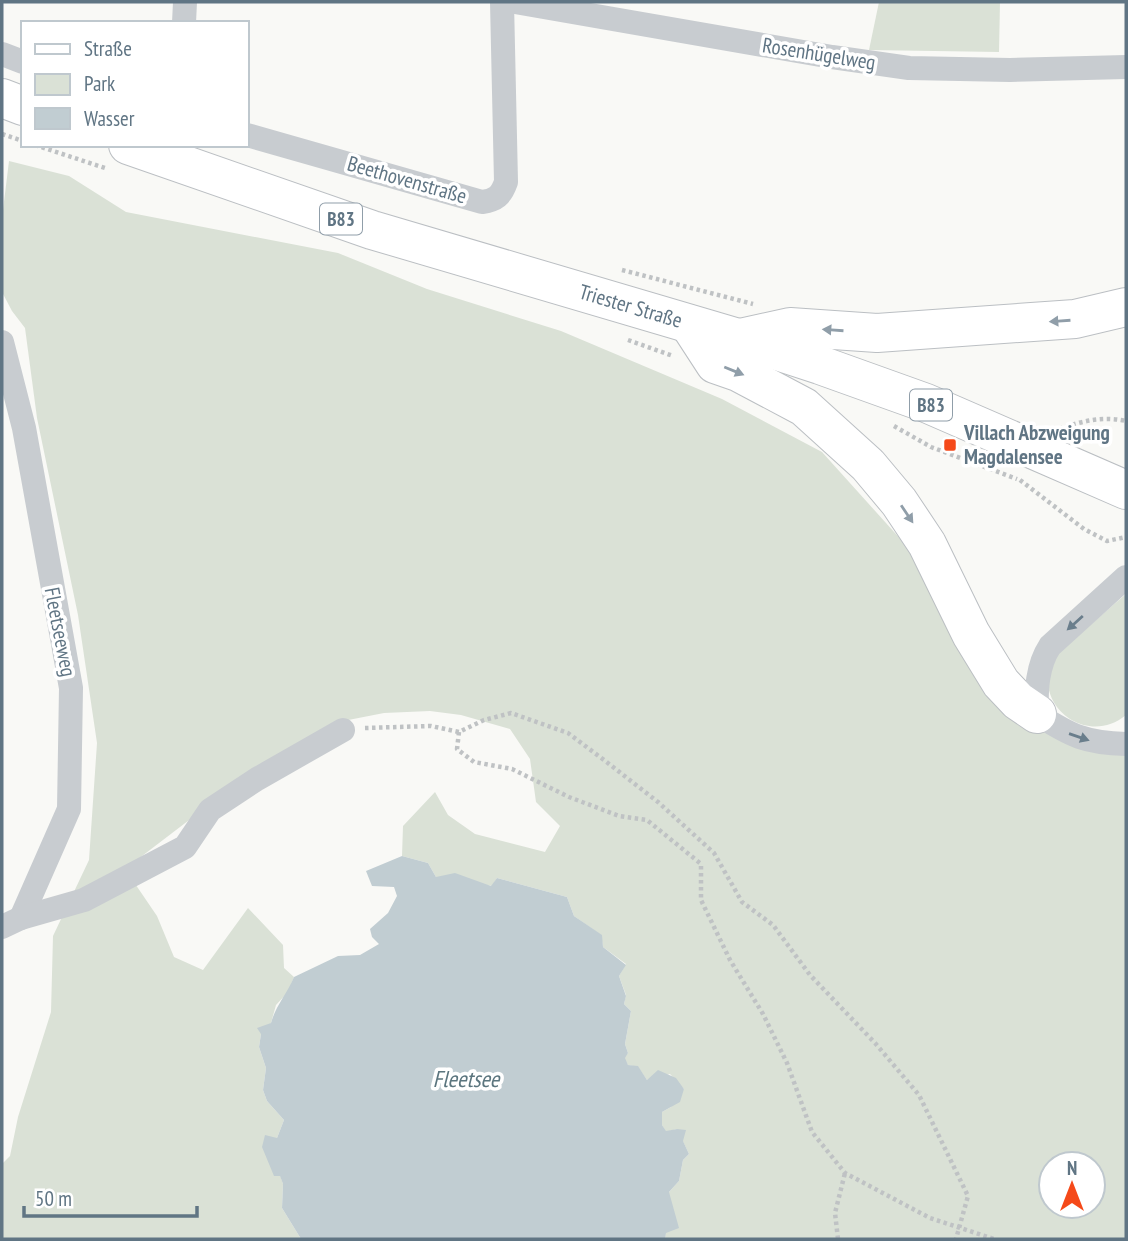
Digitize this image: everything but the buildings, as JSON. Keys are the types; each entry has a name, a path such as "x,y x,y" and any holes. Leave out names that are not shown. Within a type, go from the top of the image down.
{"main road":[{"path":"2,98 21,105"},
{"name":"Triester Straße","path":"134,147 372,230 738,338 926,403 1122,488"},
{"path":"738,338 790,327 877,333 1075,319 1126,307"},
{"path":"690,324 715,364 738,372 804,407 869,465 928,544 971,634 1001,683 1018,701 1037,714"}],"street":[{"path":"184,21 185,2"},
{"name":"Beethovenstraße","path":"248,135 481,202 493,200 501,194 506,182 502,2"},
{"name":"Rosenhügelweg","path":"515,2 909,68 1010,70 1126,67"},
{"path":"2,54 21,61"},
{"name":"Fleetseeweg","path":"2,342 24,428 71,688 69,809 12,923"},
{"path":"1126,577 1050,646 1040,668 1037,714 1066,733 1095,743 1126,744"},
{"name":"Fleetseeweg","path":"12,923 85,900 185,848 210,810 257,779 343,730"}],"path":[{"path":"2,134 21,140"},
{"path":"619,269 760,306"},
{"path":"1057,430 1087,420 1111,418 1126,421"},
{"path":"1020,480 1084,529 1108,541 1126,537"},
{"path":"343,730 431,726 459,732 484,720 511,713 568,733 658,802 714,853 741,902 773,925 810,975 875,1043 919,1095 968,1196 956,1239"},
{"path":"459,732 457,749 474,762 512,769 569,797 619,816 647,820 701,864 701,900 730,960 763,1014 787,1063 812,1132 845,1173 930,1218 994,1239"},
{"path":"838,1239 835,1213 845,1173"}],"green space":[{"path":"879,2 1000,2 999,52 869,50"},
{"path":"9,161 69,176 126,212 338,253 427,289 561,331 722,399 822,452 904,543 989,683 1126,754 1126,1239 665,1239 669,1192 679,1181 683,1160 689,1154 677,1129 666,1132 662,1125 662,1112 671,1107 684,1089 670,1074 647,1080 638,1067 628,1065 624,1058 628,1053 625,1044 631,1011 624,1004 626,995 619,976 626,964 603,947 601,935 574,916 567,897 497,878 492,886 436,877 428,863 402,856 403,826 435,792 448,815 475,834 545,852 560,826 536,802 530,759 510,729 461,715 430,711 384,713 333,723 218,798 125,869 157,916 174,957 203,970 248,908 283,945 284,968 294,977 288,992 276,1005 271,1023 261,1034 259,1047 266,1068 263,1090 267,1101 284,1120 277,1138 283,1184 282,1208 301,1239 2,1239 2,1164 10,1156 18,1117 51,1012 53,936 89,860 97,743 78,615 37,418 25,328 2,292 2,218"},
{"path":"1126,594 1126,715 1110,724 1094,726 1079,723 1065,715 1055,704 1049,690 1048,674 1059,652"}],"water":[{"name":"Fleetsee","path":"402,856 428,863 436,877 455,873 491,886 497,878 567,897 574,916 602,935 603,947 626,965 619,976 626,996 624,1004 631,1011 625,1044 628,1065 638,1066 647,1080 658,1070 676,1078 684,1089 680,1102 662,1112 662,1125 666,1131 686,1130 683,1141 689,1154 683,1160 679,1181 669,1192 679,1228 666,1233 665,1239 301,1239 282,1208 283,1184 280,1176 274,1176 262,1147 265,1135 277,1138 284,1120 267,1101 263,1090 266,1068 259,1047 261,1034 257,1028 271,1023 294,977 338,956 360,955 379,944 372,937 370,929 388,913 397,896 394,887 372,886 366,871"}],"place":[{"name":"Villach Abzweigung Magdalensee","path":"950,445"}]}
